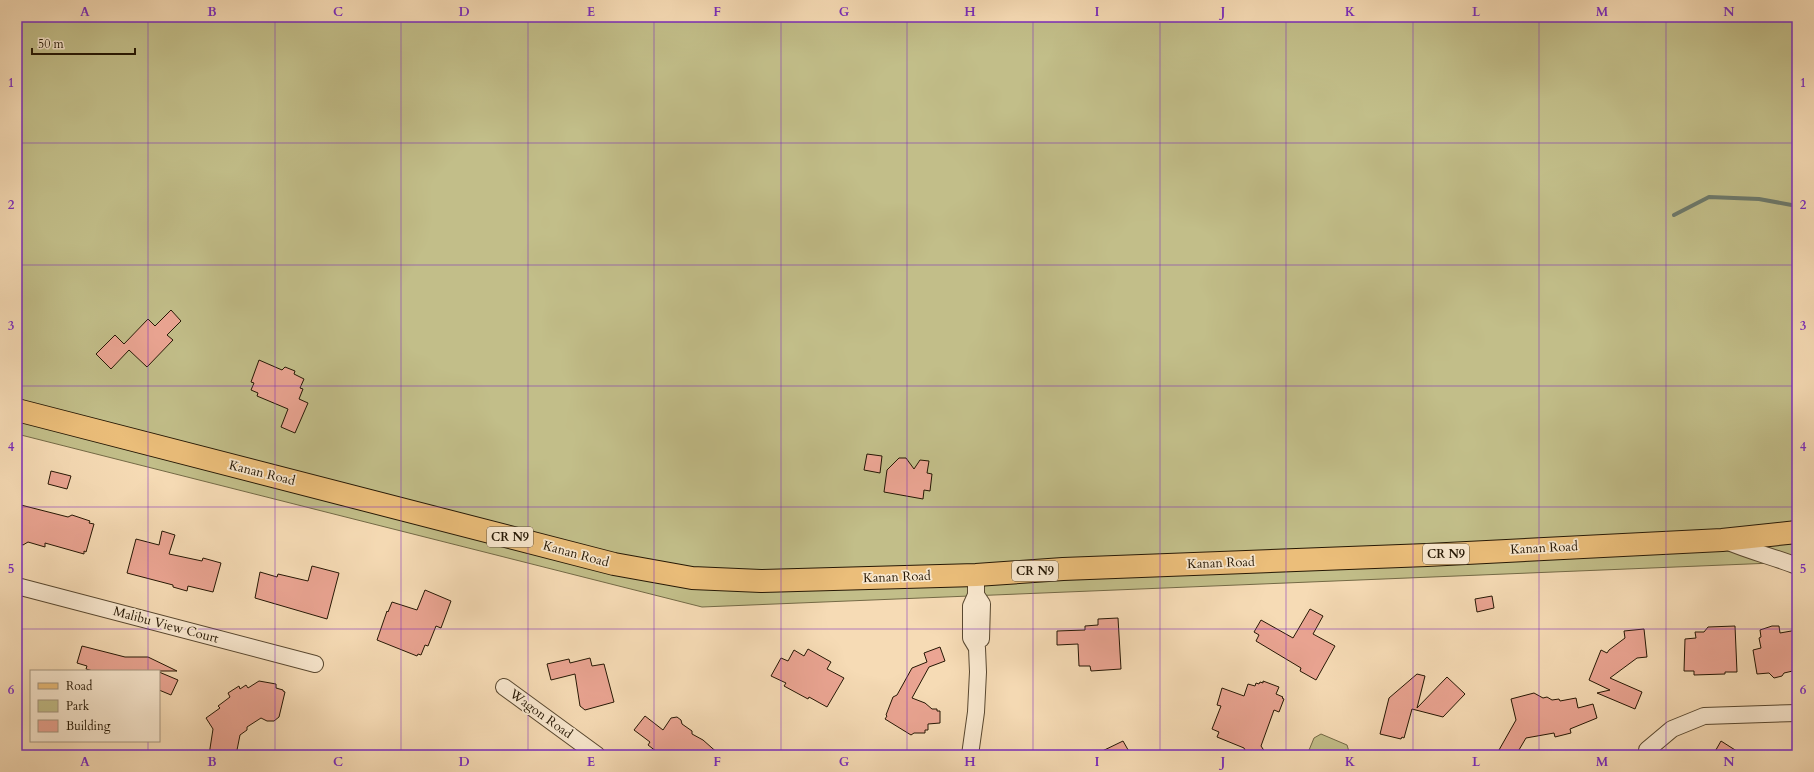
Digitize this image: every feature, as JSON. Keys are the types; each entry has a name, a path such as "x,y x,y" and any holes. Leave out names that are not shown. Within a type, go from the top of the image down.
{"main road":[{"name":"Kanan Road","path":"17,410 614,564 692,578 761,581 976,585 1071,569 1427,555 1722,540 1797,532"}],"street":[{"path":"1722,540 1749,550 1772,556 1797,566"},
{"path":"970,755 976,712 978,672 977,648 971,638 976,630 970,606 976,585"},
{"name":"Malibu View Court","path":"17,586 315,664"},
{"name":"Wagon Road","path":"504,687 597,755"},
{"path":"1647,750 1672,729 1704,716 1797,714"}],"green space":[{"path":"17,17 1797,17 1797,562 702,607 17,434"},
{"path":"1321,734 1347,745 1350,755 1307,755 1314,738"}],"building":[{"path":"171,310 181,321 167,335 173,340 147,367 129,350 111,369 96,354 115,335 124,344 148,319 155,326"},
{"path":"259,360 282,370 285,367 295,371 294,374 304,379 300,388 303,389 299,399 308,403 295,433 281,427 288,409 257,396 258,393 251,390 254,383 251,382"},
{"path":"867,454 882,456 880,473 864,470"},
{"path":"899,458 906,458 914,469 920,460 929,461 927,473 932,474 930,491 924,490 923,499 884,492 887,470"},
{"path":"51,471 71,476 67,489 48,484"},
{"path":"17,504 68,517 72,515 90,521 89,523 94,524 86,552 84,551 84,554 45,543 45,547 28,542 23,545 17,543"},
{"path":"162,531 175,535 169,554 202,561 203,558 221,563 213,592 188,586 187,591 173,587 173,585 127,573 136,539 159,545"},
{"path":"312,566 339,573 327,619 255,598 260,572 277,577 278,574 308,581"},
{"path":"425,590 451,601 441,628 436,626 428,646 425,645 421,655 418,654 417,656 377,640 387,611 388,612 392,602 417,610"},
{"path":"1492,596 1494,608 1477,612 1475,599"},
{"path":"1310,609 1323,616 1313,634 1335,646 1316,680 1300,671 1301,668 1256,641 1259,635 1254,632 1261,620 1293,638"},
{"path":"1118,618 1121,669 1091,671 1090,666 1079,666 1078,644 1057,645 1057,631 1085,630 1085,626 1098,625 1098,619"},
{"path":"1735,626 1737,672 1694,675 1694,671 1684,671 1685,639 1696,638 1695,632 1704,632 1708,627"},
{"path":"1772,626 1779,626 1780,633 1797,630 1797,670 1784,673 1782,676 1774,678 1769,673 1757,674 1753,650 1761,648 1759,638 1761,637 1760,630"},
{"path":"1644,629 1647,657 1637,658 1610,678 1642,692 1635,709 1597,693 1610,690 1589,680 1601,650 1607,653 1625,638 1624,631"},
{"path":"82,646 125,657 148,657 177,671 90,670 86,669 87,666 77,663"},
{"path":"940,647 945,661 929,667 912,698 925,703 932,709 937,709 937,711 940,711 940,723 928,724 928,730 925,730 925,733 914,733 911,735 885,719 887,716 886,715 893,697 897,695 912,668 927,662 924,653"},
{"path":"808,649 831,662 827,669 844,678 827,707 784,686 786,683 771,676 781,658 788,661 794,650 804,656"},
{"path":"590,658 592,666 604,664 614,702 585,710 580,706 575,674 551,680 547,664 569,659 570,663"},
{"path":"160,672 178,680 171,695 160,690"},
{"path":"1417,674 1425,676 1417,708 1447,677 1465,694 1443,717 1412,709 1404,738 1402,737 1401,739 1380,734 1389,698"},
{"path":"259,681 276,684 276,688 285,692 279,717 274,721 267,721 261,718 247,727 247,730 240,735 236,755 209,755 213,729 206,718 220,708 218,706 230,697 228,693 239,686 240,689 246,685 248,688"},
{"path":"1263,681 1279,687 1276,694 1284,699 1279,712 1274,710 1261,746 1267,755 1252,755 1246,752 1244,748 1217,737 1219,732 1212,729 1221,706 1217,705 1222,688 1244,696 1248,684 1255,686 1256,683 1263,683"},
{"path":"1534,693 1543,698 1547,697 1552,700 1559,699 1560,701 1576,698 1578,708 1593,704 1597,718 1570,729 1571,733 1555,737 1554,733 1526,738 1516,755 1500,755 1502,751 1499,750 1516,720 1511,699"},
{"path":"645,716 663,730 671,718 677,717 681,720 682,724 692,731 692,734 703,740 720,755 661,755 648,745 650,742 634,730"},
{"path":"1123,741 1131,755 1094,755"},
{"path":"1721,741 1743,755 1713,755"}],"waterway":[{"path":"1674,215 1709,197 1759,199 1797,206"}]}
